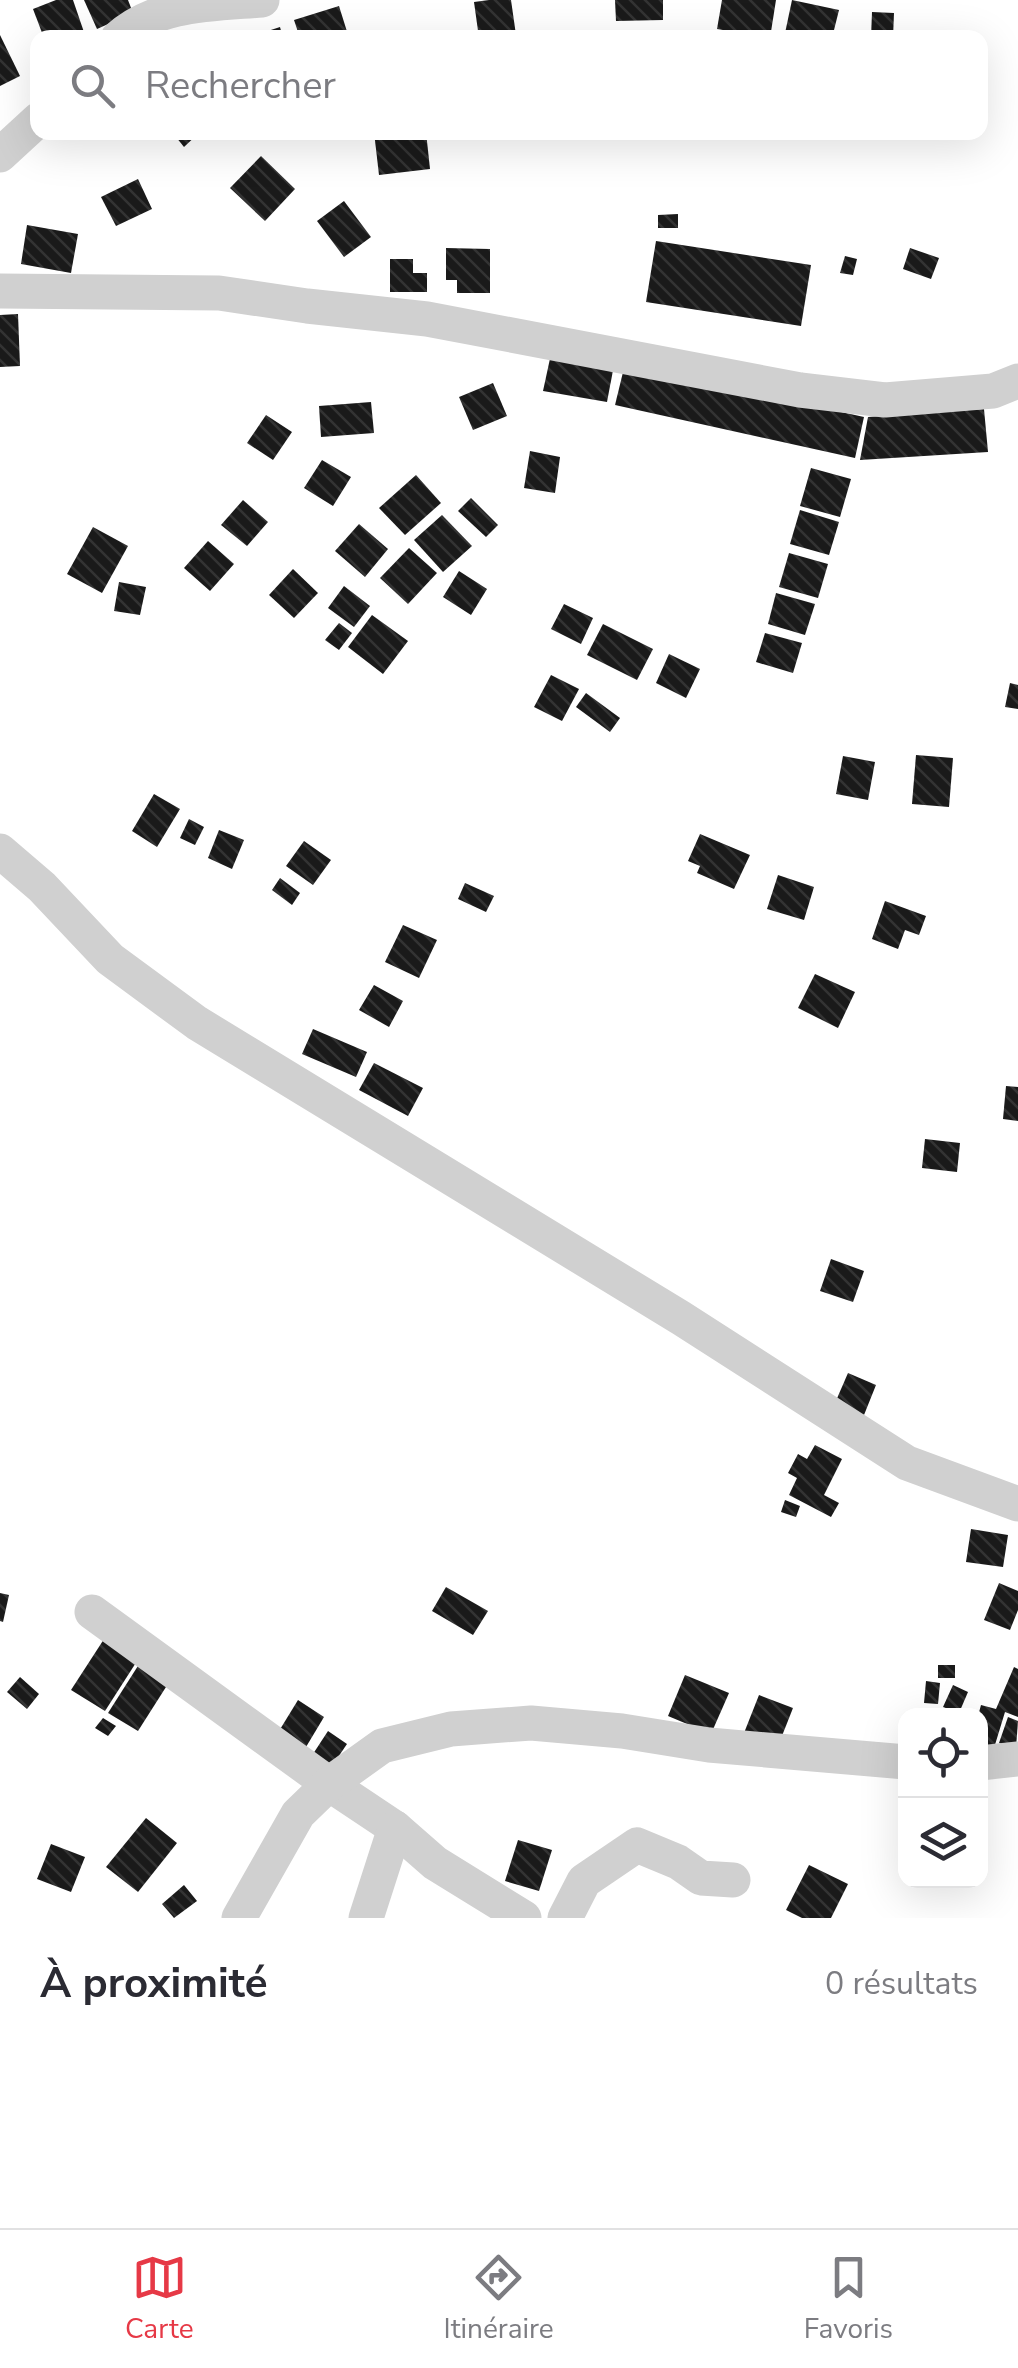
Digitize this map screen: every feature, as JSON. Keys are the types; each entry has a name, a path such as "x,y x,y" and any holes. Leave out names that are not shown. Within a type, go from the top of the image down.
{"street":[{"path":"127,30 183,6 262,0"},
{"path":"0,156 30,128"},
{"path":"0,291 219,293 427,319 781,386 884,400 993,391 1018,381"},
{"path":"0,851 42,887 110,960 197,1023 681,1318 906,1463 1018,1504"},
{"path":"92,1612 395,1828 434,1864 524,1918"},
{"path":"239,1918 298,1814 329,1784 382,1746 451,1729 530,1723 622,1731 710,1745 898,1761"},
{"path":"988,1762 1018,1760"},
{"path":"366,1918 395,1828"},
{"path":"566,1918 584,1881 637,1845 678,1862 701,1878 733,1880"}],"building":[{"path":"56,0 73,0 83,30 41,30 33,9"},
{"path":"84,0 128,0 133,13 97,29"},
{"path":"511,0 515,30 478,30 474,2"},
{"path":"615,0 663,0 663,20 616,21"},
{"path":"722,0 776,0 771,30 717,29"},
{"path":"792,0 839,10 834,30 786,30"},
{"path":"339,6 346,30 297,30 294,20"},
{"path":"872,12 894,13 893,30 871,30"},
{"path":"0,35 20,76 0,86"},
{"path":"375,140 427,140 430,169 379,175"},
{"path":"261,156 295,189 265,221 230,188"},
{"path":"138,179 152,209 116,226 101,197"},
{"path":"344,201 371,237 344,257 317,221"},
{"path":"678,214 678,228 658,228 658,215"},
{"path":"27,225 78,234 71,273 21,264"},
{"path":"656,241 811,265 801,326 646,302"},
{"path":"446,248 490,249 490,293 457,293 457,280 446,280"},
{"path":"910,248 939,258 931,279 903,269"},
{"path":"845,256 857,259 853,275 840,273"},
{"path":"390,259 413,259 413,273 427,273 427,292 390,292"},
{"path":"18,314 20,366 0,367 0,315"},
{"path":"551,354 614,365 607,402 543,391"},
{"path":"625,364 864,417 855,458 615,405"},
{"path":"493,383 507,416 473,430 459,397"},
{"path":"371,402 374,433 321,437 319,406"},
{"path":"984,409 988,452 860,460 868,417"},
{"path":"266,415 292,432 273,460 247,443"},
{"path":"530,451 560,457 555,493 524,488"},
{"path":"322,460 351,477 333,506 304,488"},
{"path":"811,468 851,479 840,517 800,506"},
{"path":"416,475 441,503 405,535 379,508"},
{"path":"471,498 498,525 486,537 458,511"},
{"path":"243,500 268,522 247,546 221,525"},
{"path":"800,510 839,522 829,555 790,544"},
{"path":"442,515 472,546 443,572 414,540"},
{"path":"359,524 388,549 365,577 335,551"},
{"path":"93,527 128,546 102,593 67,574"},
{"path":"208,541 234,564 210,591 184,568"},
{"path":"409,548 437,573 408,604 380,578"},
{"path":"789,553 828,564 818,598 779,587"},
{"path":"293,569 318,593 294,618 269,595"},
{"path":"459,571 487,589 471,615 443,597"},
{"path":"119,582 146,587 140,615 114,611"},
{"path":"344,586 370,606 354,627 328,608"},
{"path":"776,593 815,604 805,635 768,624"},
{"path":"564,604 593,618 581,644 551,629"},
{"path":"372,615 408,641 383,674 348,647"},
{"path":"339,623 352,633 339,650 325,640"},
{"path":"603,624 653,649 637,680 587,655"},
{"path":"765,633 802,643 793,673 756,662"},
{"path":"669,654 700,669 686,698 656,683"},
{"path":"551,675 579,689 562,721 534,707"},
{"path":"1010,683 1018,685 1018,709 1005,707"},
{"path":"586,693 620,718 610,732 576,707"},
{"path":"916,755 953,758 949,807 912,804"},
{"path":"843,756 875,762 868,800 836,794"},
{"path":"154,794 180,809 157,847 132,831"},
{"path":"189,819 204,827 195,845 180,838"},
{"path":"219,830 244,840 232,869 208,858"},
{"path":"700,834 750,855 734,889 697,873 700,866 688,861"},
{"path":"304,841 331,860 313,885 286,866"},
{"path":"778,875 814,887 804,920 767,909"},
{"path":"280,878 300,893 292,905 272,890"},
{"path":"465,883 494,896 486,912 458,899"},
{"path":"885,901 926,916 919,935 905,930 898,949 872,939"},
{"path":"403,925 437,940 419,978 385,962"},
{"path":"815,974 855,992 838,1028 798,1008"},
{"path":"374,985 403,1001 389,1027 359,1010"},
{"path":"313,1029 367,1052 356,1077 302,1054"},
{"path":"374,1063 423,1088 408,1116 359,1090"},
{"path":"1006,1086 1018,1087 1018,1121 1003,1119"},
{"path":"925,1139 960,1143 957,1172 922,1168"},
{"path":"831,1259 864,1271 853,1302 820,1291"},
{"path":"848,1373 876,1385 864,1415 835,1403"},
{"path":"815,1445 842,1459 824,1495 839,1503 831,1517 789,1495 797,1478 788,1473 798,1454 807,1459"},
{"path":"785,1500 800,1506 796,1517 781,1512"},
{"path":"971,1529 1008,1535 1003,1567 966,1562"},
{"path":"999,1583 1018,1591 1018,1610 1010,1630 984,1620"},
{"path":"446,1587 488,1611 473,1635 432,1611"},
{"path":"0,1593 9,1595 3,1622 0,1621"},
{"path":"106,1636 139,1658 105,1711 71,1690"},
{"path":"143,1658 173,1676 138,1731 108,1713"},
{"path":"938,1665 955,1665 955,1678 938,1678"},
{"path":"1014,1667 1018,1669 1018,1717 1005,1712 994,1748 988,1746 988,1708 980,1708 981,1705 996,1709"},
{"path":"685,1675 729,1693 711,1734 668,1716"},
{"path":"20,1677 39,1694 27,1709 7,1692"},
{"path":"926,1681 940,1683 938,1704 924,1703"},
{"path":"953,1685 968,1692 961,1708 943,1707"},
{"path":"759,1695 793,1708 778,1746 744,1733"},
{"path":"298,1700 324,1717 306,1747 279,1731"},
{"path":"1008,1717 1018,1721 1016,1748 999,1743"},
{"path":"103,1718 116,1726 108,1736 95,1728"},
{"path":"328,1731 347,1744 330,1769 311,1757"},
{"path":"146,1818 177,1843 138,1892 106,1867"},
{"path":"518,1840 552,1850 539,1891 505,1881"},
{"path":"51,1844 85,1857 71,1892 37,1879"},
{"path":"809,1865 848,1884 831,1918 802,1918 786,1910"},
{"path":"184,1885 197,1901 174,1918 162,1904"}]}
